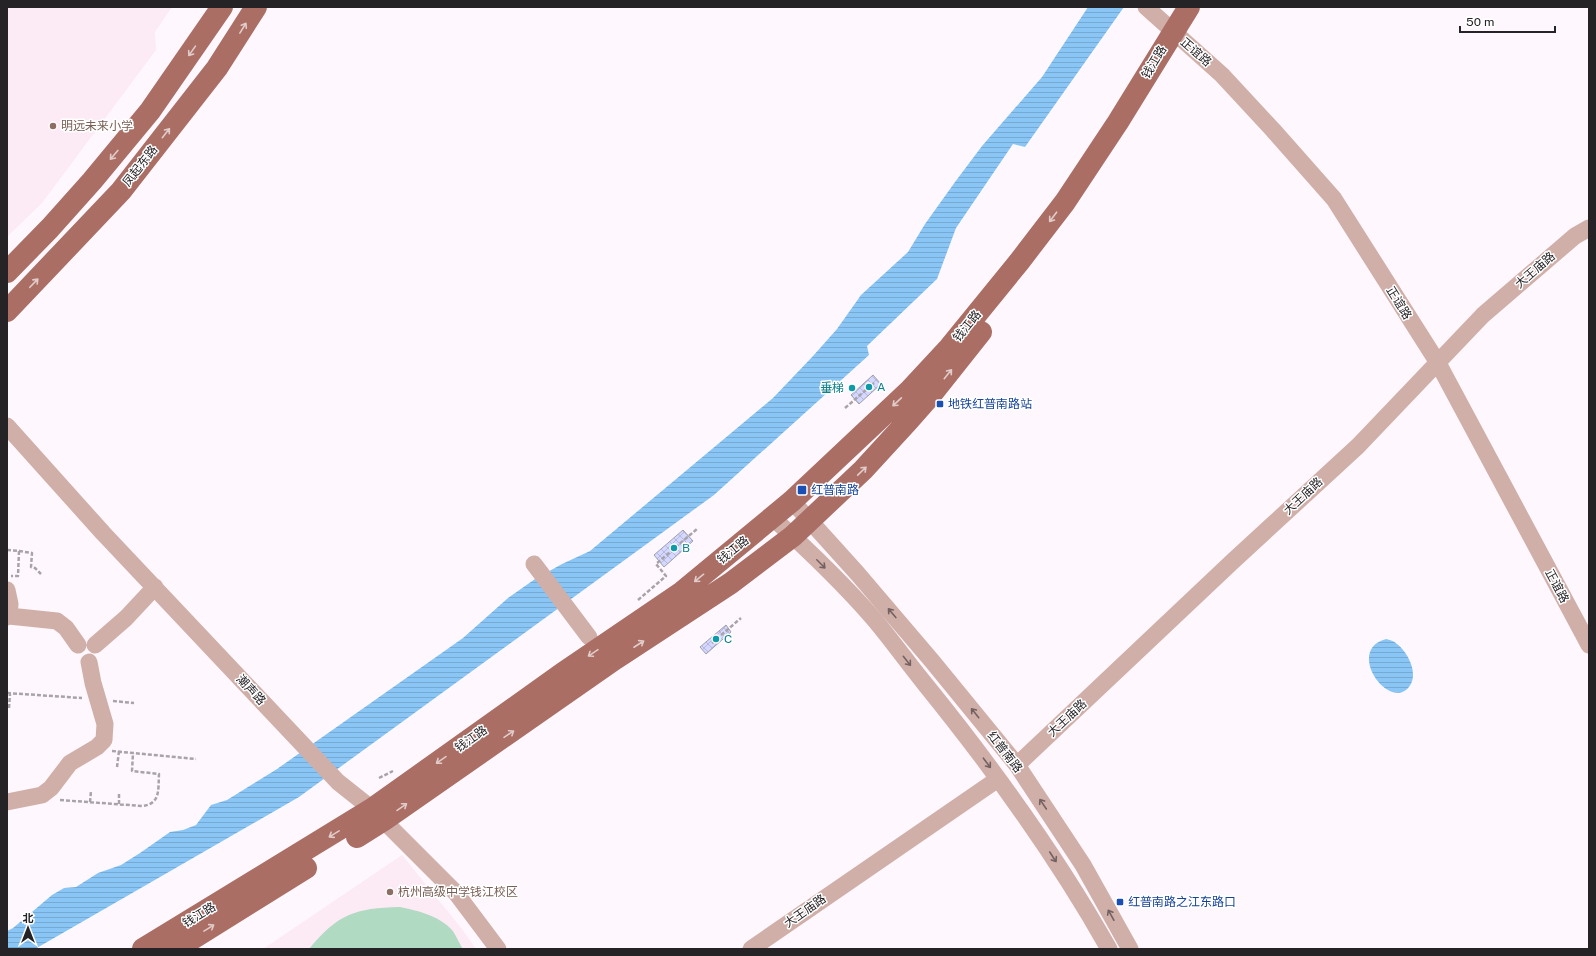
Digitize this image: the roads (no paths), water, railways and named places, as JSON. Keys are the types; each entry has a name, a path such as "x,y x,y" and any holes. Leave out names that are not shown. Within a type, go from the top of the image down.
{"main road":[{"path":"7,272 50,228 150,112 222,7"},
{"name":"凤起东路","path":"7,311 121,191 217,68 256,7"},
{"name":"钱江路","path":"176,949 378,815 539,713 615,660 731,583 793,536 863,470 931,395 1029,274 1068,222 1178,36 1189,7"},
{"name":"钱江路","path":"143,949 378,815 563,673 682,592 773,518 910,390 949,348 1020,262 1065,202 1118,122 1178,36 1205,7"}],"street":[{"name":"正谊路","path":"1146,7 1222,75 1334,199 1438,363 1589,645"},
{"name":"大王庙路","path":"1017,765 1233,561 1358,446 1483,315 1575,236 1589,228"},
{"name":"潮声路","path":"7,426 103,533 156,587 303,746 338,782 378,815 456,893 498,949"},
{"name":"红普南路","path":"792,501 892,614 1017,765 1083,865 1130,949"},
{"name":"红普南路","path":"773,518 793,536 873,618 959,726 1039,835 1082,900 1109,949"},
{"path":"534,564 585,632"},
{"path":"87,645 126,618 156,587"},
{"path":"7,590 10,604 8,617 57,621 87,645 97,648 98,654 95,659 89,662 104,724 104,740 92,750 70,763 51,788 42,795 7,802"},
{"name":"大王庙路","path":"751,949 998,779"}],"water":[{"path":"1088,7 1124,7 1025,147 1013,144 956,228 937,279 867,346 869,355 714,495 299,797 35,949 7,949 7,931 13,928 52,895 64,888 76,887 98,873 121,865 170,832 183,830 196,825 211,805 227,800 277,769 463,638 508,598 535,579 590,551 773,398 837,329 861,295 908,252 925,224 982,146 1042,77"},
{"path":"1386,639 1395,642 1406,653 1412,666 1413,679 1410,685 1406,690 1397,693 1388,690 1380,684 1373,674 1369,664 1370,653 1375,645"}],"place":[{"name":"明远未来小学","path":"53,126"},
{"name":"A","path":"869,387"},
{"name":"垂梯","path":"852,388"},
{"name":"地铁红普南路站","path":"940,404"},
{"name":"红普南路","path":"802,490"},
{"name":"B","path":"674,548"},
{"name":"C","path":"716,639"},
{"name":"杭州高级中学钱江校区","path":"390,892"},
{"name":"红普南路之江东路口","path":"1120,902"}]}
